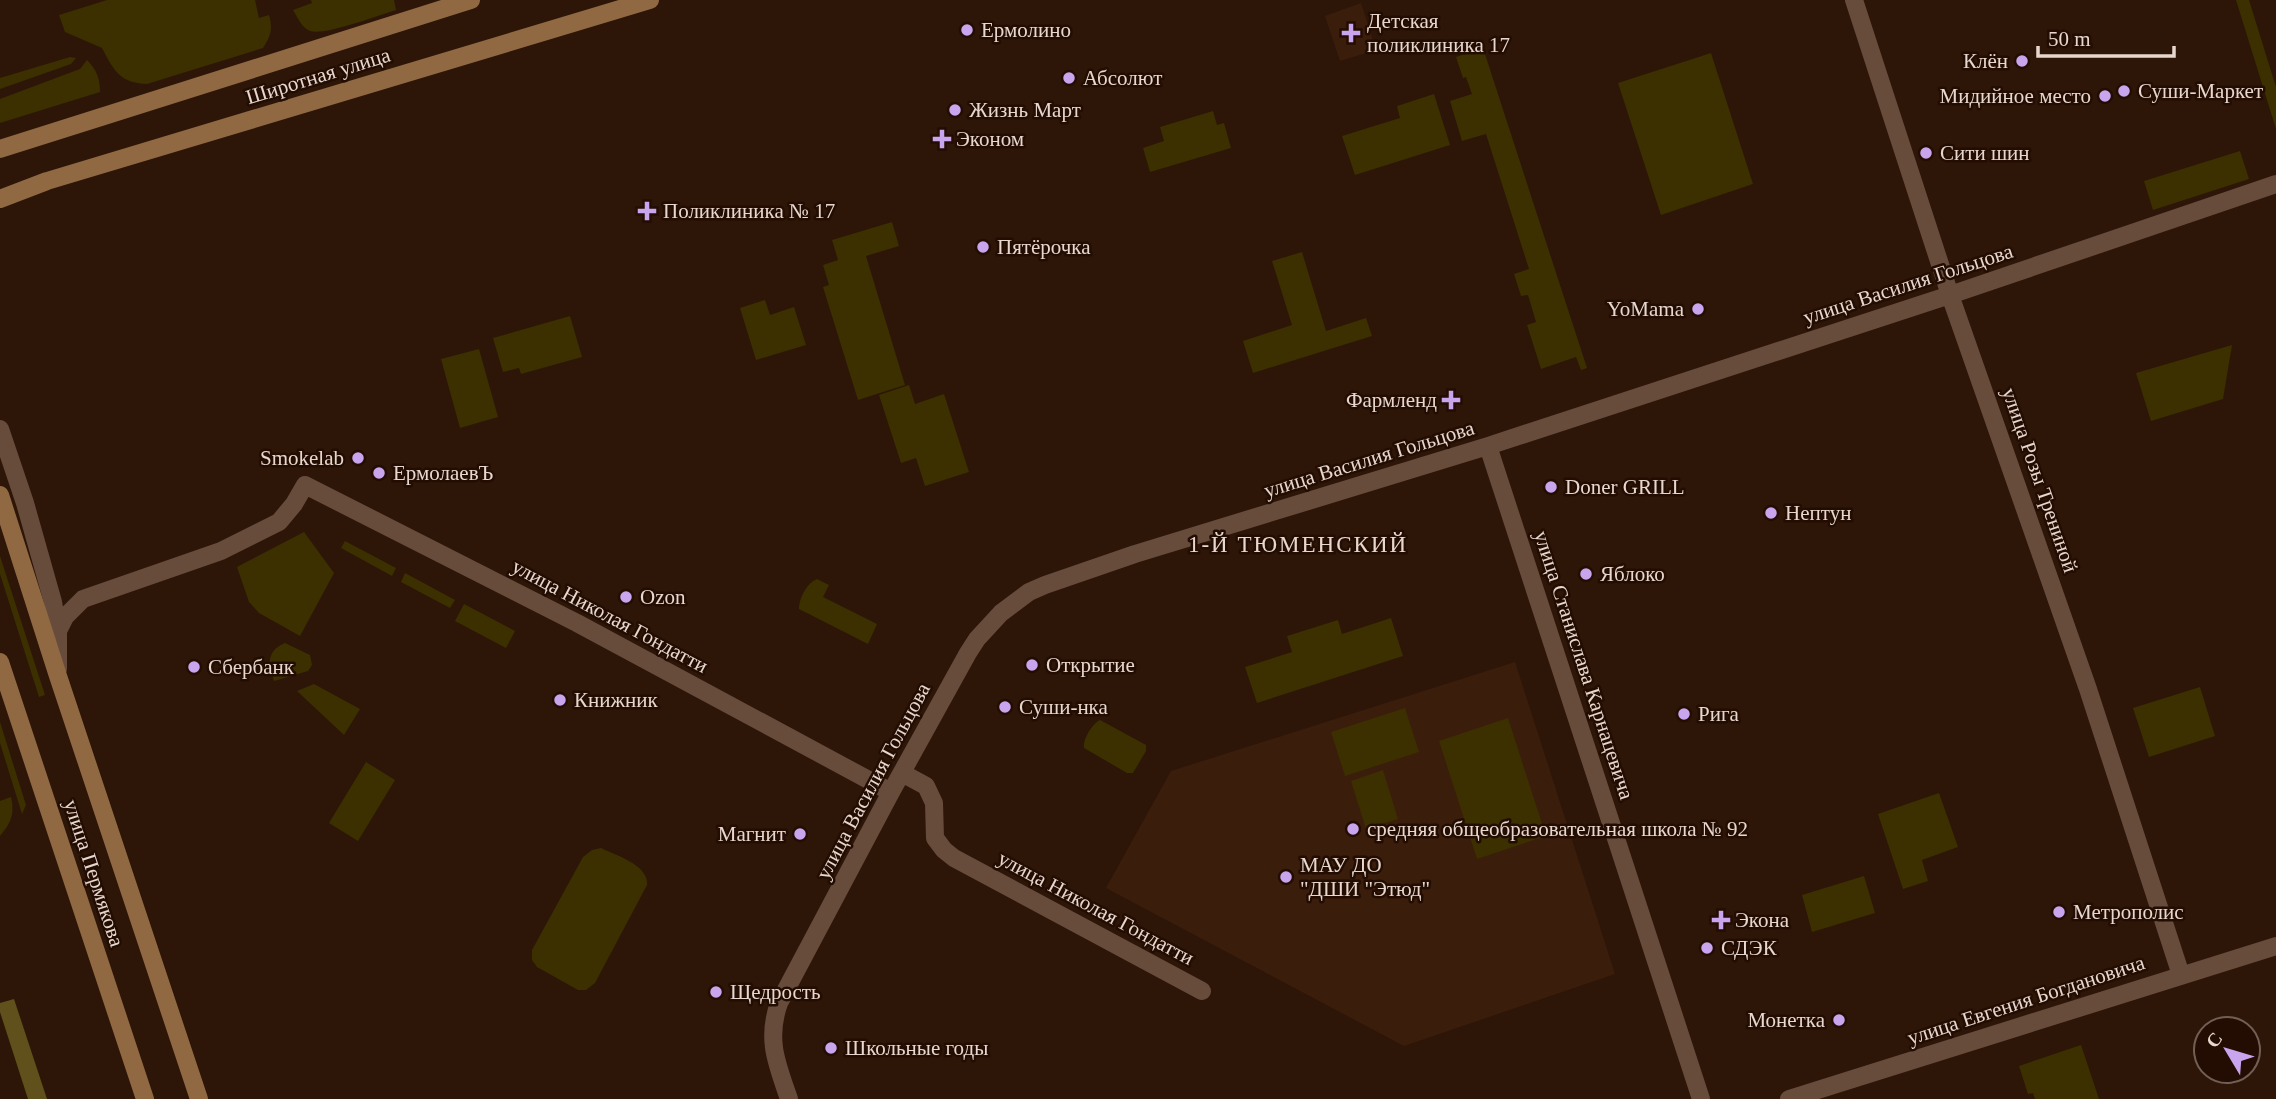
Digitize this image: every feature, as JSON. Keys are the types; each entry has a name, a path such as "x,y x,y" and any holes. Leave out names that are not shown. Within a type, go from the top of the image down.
{"main road":[{"name":"Широтная улица","path":"0,149 471,0"},
{"name":"Широтная улица","path":"0,199 47,181 650,0"},
{"name":"улица Пермякова","path":"0,495 196,1095"},
{"name":"улица Пермякова","path":"0,662 145,1099"}],"street":[{"name":"улица Розы Трениной","path":"1854,0 1950,295 2088,689 2181,975"},
{"name":"улица Василия Гольцова","path":"789,1099 772,1044 774,1016 779,1003 891,792 977,639 1000,613 1029,593 1135,554 1488,446 1950,295 2276,184"},
{"name":"улица Пермякова","path":"0,429 46,576 58,631 58,676"},
{"name":"улица Станислава Карнацевича","path":"1488,446 1701,1099"},
{"name":"улица Николая Гондатти","path":"83,599 221,551 256,534 279,522 295,504 305,485 577,623 891,792"},
{"path":"46,576 58,589 83,599 65,617 58,631"},
{"name":"улица Николая Гондатти","path":"902,773 926,786 934,803 935,838 954,858 1202,991"},
{"name":"улица Евгения Богдановича","path":"1789,1099 2276,946"}],"shaded area":[{"path":"107,0 255,0 259,18 269,15 270,32 263,48 147,84 138,83 119,74 102,48 65,32 59,15"},
{"path":"311,0 394,0 396,10 317,32 302,25 293,10 312,3"},
{"path":"2236,0 2249,0 2276,87 2276,129"},
{"name":"Детская поликлиника 17","path":"1361,3 1376,50 1340,61 1325,16"},
{"path":"1483,48 1587,368 1581,370 1576,357 1541,369 1527,325 1536,322 1528,295 1521,296 1514,274 1529,269 1486,134 1462,141 1450,101 1472,94 1456,57"},
{"path":"1711,53 1753,184 1661,215 1618,83"},
{"path":"70,57 76,58 71,64 0,89 0,78"},
{"path":"87,60 97,75 100,92 0,123 0,99 80,69"},
{"path":"1434,94 1450,145 1355,175 1342,136 1400,118 1397,106"},
{"path":"1213,111 1217,125 1224,123 1231,148 1150,172 1143,148 1164,141 1160,127"},
{"path":"2240,151 2249,179 2153,210 2144,181"},
{"path":"892,222 899,246 866,256 905,385 858,400 823,287 829,285 823,265 838,260 832,240"},
{"path":"1302,252 1326,331 1366,318 1372,336 1253,373 1243,341 1292,325 1272,261"},
{"path":"765,300 770,315 794,307 806,345 756,360 740,308"},
{"path":"570,316 582,357 521,374 519,368 503,372 493,338"},
{"path":"2232,345 2223,399 2151,421 2136,373"},
{"path":"479,349 498,417 460,428 441,359"},
{"path":"909,385 915,404 944,394 969,472 925,486 916,458 901,463 879,395"},
{"path":"304,532 334,573 300,636 259,613 249,602 237,567"},
{"path":"345,541 396,568 392,576 341,548"},
{"path":"0,556 45,695 39,697 0,574"},
{"path":"405,573 455,600 450,608 401,582"},
{"path":"817,579 829,585 823,597 877,624 868,644 799,609 804,591"},
{"path":"464,604 515,631 506,648 455,621"},
{"path":"1391,618 1403,656 1257,703 1245,667 1292,652 1287,636 1338,620 1342,634"},
{"path":"285,643 310,655 312,665 308,671 274,681 270,659 274,650"},
{"name":"средняя общеобразовательная школа № 92","path":"1515,662 1615,974 1404,1046 1106,888 1171,771"},
{"path":"314,684 360,709 344,735 297,691"},
{"path":"2200,687 2215,736 2149,757 2133,708"},
{"path":"1405,708 1419,752 1345,776 1331,732"},
{"path":"1508,718 1546,836 1477,859 1439,741"},
{"path":"1100,720 1146,745 1146,751 1133,773 1127,773 1084,748 1089,732"},
{"path":"0,722 26,805 22,814 0,743"},
{"path":"366,762 395,780 358,841 329,823"},
{"path":"1383,770 1398,819 1366,829 1351,781"},
{"path":"1939,793 1958,847 1922,860 1928,881 1903,889 1878,814"},
{"path":"11,797 11,818 0,836 0,801"},
{"path":"601,848 638,867 646,878 647,885 595,983 586,990 578,990 537,967 532,960 532,950 583,857 592,850"},
{"path":"1864,876 1875,913 1812,932 1802,895"},
{"path":"14,999 47,1099 28,1099 0,1012 0,1003"},
{"path":"2081,1045 2099,1099 2035,1099 2033,1093 2028,1094 2019,1066"}],"place":[{"name":"Ермолино","path":"967,30"},
{"name":"Детская поликлиника 17","path":"1351,33"},
{"name":"Клён","path":"2022,61"},
{"name":"Абсолют","path":"1069,78"},
{"name":"Суши-Маркет","path":"2124,91"},
{"name":"Мидийное место","path":"2105,96"},
{"name":"Жизнь Март","path":"955,110"},
{"name":"Эконом","path":"942,139"},
{"name":"Сити шин","path":"1926,153"},
{"name":"Поликлиника № 17","path":"647,211"},
{"name":"Пятёрочка","path":"983,247"},
{"name":"YoMama","path":"1698,309"},
{"name":"Фармленд","path":"1451,400"},
{"name":"Smokelab","path":"358,458"},
{"name":"ЕрмолаевЪ","path":"379,473"},
{"name":"Doner GRILL","path":"1551,487"},
{"name":"Нептун","path":"1771,513"},
{"name":"Яблоко","path":"1586,574"},
{"name":"Ozon","path":"626,597"},
{"name":"Открытие","path":"1032,665"},
{"name":"Сбербанк","path":"194,667"},
{"name":"Книжник","path":"560,700"},
{"name":"Суши-нка","path":"1005,707"},
{"name":"Рига","path":"1684,714"},
{"name":"средняя общеобразовательная школа № 92","path":"1353,829"},
{"name":"Магнит","path":"800,834"},
{"name":"МАУ ДО \"ДШИ \"Этюд\"","path":"1286,877"},
{"name":"Метрополис","path":"2059,912"},
{"name":"Экона","path":"1721,920"},
{"name":"СДЭК","path":"1707,948"},
{"name":"Щедрость","path":"716,992"},
{"name":"Монетка","path":"1839,1020"},
{"name":"Школьные годы","path":"831,1048"}],"district":[{"name":"1-Й ТЮМЕНСКИЙ","path":"1298,544"}]}
